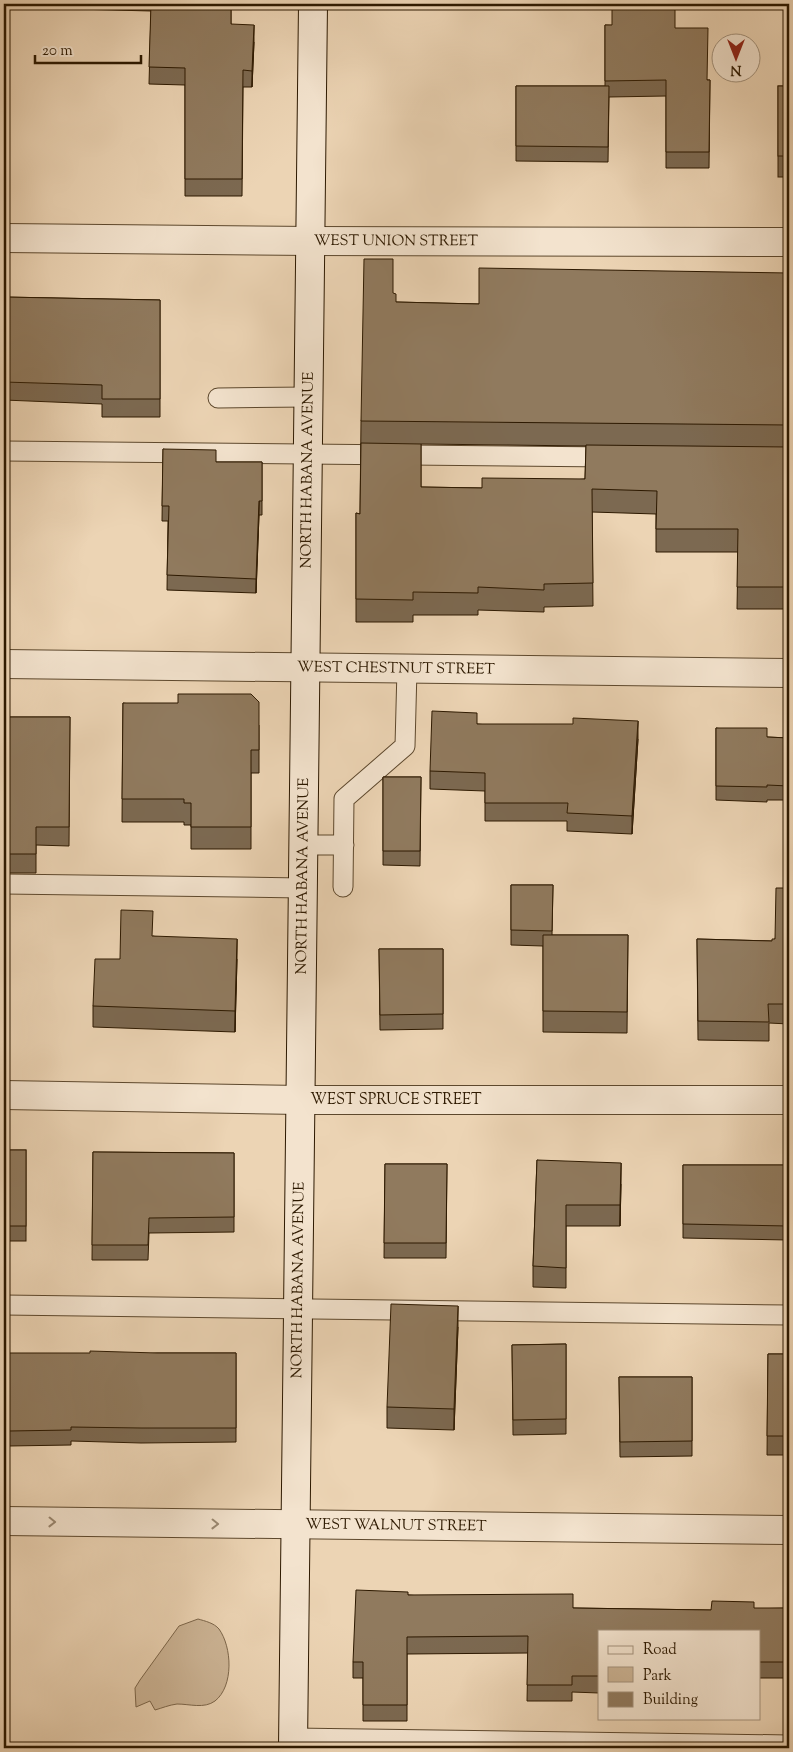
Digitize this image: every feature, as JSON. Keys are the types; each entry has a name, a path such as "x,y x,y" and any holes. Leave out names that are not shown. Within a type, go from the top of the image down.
{"street":[{"name":"NORTH HABANA AVENUE","path":"293,1743 313,4"},
{"name":"WEST UNION STREET","path":"4,238 789,242"},
{"name":"WEST CHESTNUT STREET","path":"4,664 789,673"},
{"name":"WEST SPRUCE STREET","path":"4,1095 300,1100 789,1100"},
{"name":"WEST WALNUT STREET","path":"4,1521 789,1530"}],"lane":[{"path":"218,398 308,397"},
{"path":"4,451 631,458"},
{"path":"343,887 344,799 405,746 407,669"},
{"path":"303,845 344,845"},
{"path":"4,884 303,888"},
{"path":"4,1305 789,1315"},
{"path":"293,1743 789,1745"}],"green space":[{"path":"198,1619 209,1622 217,1627 227,1646 228,1676 221,1694 215,1701 206,1705 177,1704 155,1710 150,1701 136,1707 135,1688 140,1680 179,1626"}],"building":[{"path":"151,4 231,4 231,24 254,25 252,71 243,70 242,179 185,179 185,68 149,67"},
{"path":"612,4 675,4 675,28 708,28 707,80 710,80 709,152 666,152 666,80 605,81 605,25 612,25"},
{"path":"516,86 609,86 608,147 516,146"},
{"path":"778,86 789,86 789,156 778,156"},
{"path":"364,259 393,259 393,293 396,294 396,302 479,304 479,268 789,273 789,425 361,421"},
{"path":"4,297 160,300 160,399 102,399 102,385 4,382"},
{"path":"361,443 421,444 421,487 482,488 482,478 585,479 586,445 789,447 789,587 737,587 738,529 656,529 657,491 592,489 593,583 544,584 544,590 478,587 478,593 413,592 413,600 356,599 356,513 360,514"},
{"path":"163,449 216,450 216,462 262,462 262,501 259,501 256,579 167,575 169,506 162,506"},
{"path":"178,694 251,694 259,702 259,750 251,750 251,827 191,827 191,803 184,803 184,799 122,799 123,703 178,703"},
{"path":"432,711 477,713 477,724 573,724 573,718 638,721 632,816 567,813 568,803 485,803 485,773 430,771"},
{"path":"4,717 70,717 69,827 36,827 36,854 4,854"},
{"path":"716,728 767,728 767,737 789,738 789,786 716,786"},
{"path":"383,777 421,777 420,851 383,851"},
{"path":"511,885 553,885 552,931 511,930"},
{"path":"776,888 789,888 789,1004 768,1004 769,1022 698,1021 697,939 772,941 772,939 775,939"},
{"path":"121,910 153,911 152,936 237,939 235,1011 93,1006 95,959 120,959"},
{"path":"543,935 628,935 627,1012 543,1011"},
{"path":"379,949 443,949 443,1014 380,1015"},
{"path":"4,1150 26,1150 26,1226 4,1226"},
{"path":"93,1152 234,1153 234,1217 149,1218 148,1245 92,1245"},
{"path":"537,1160 621,1163 620,1205 566,1205 566,1268 533,1266"},
{"path":"385,1164 447,1164 446,1243 384,1243"},
{"path":"683,1165 789,1165 789,1239 788,1226 683,1224"},
{"path":"391,1304 458,1306 454,1409 387,1407"},
{"path":"566,1344 566,1419 513,1420 512,1345"},
{"path":"90,1351 236,1353 236,1428 71,1427 71,1430 9,1431 9,1428 4,1428 4,1364 9,1364 9,1353 90,1353"},
{"path":"768,1354 789,1354 789,1436 767,1436"},
{"path":"619,1377 692,1377 692,1441 620,1442"},
{"path":"356,1590 408,1592 408,1595 573,1594 573,1608 711,1610 712,1601 754,1602 754,1608 789,1608 789,1662 760,1662 760,1630 598,1630 598,1676 572,1676 572,1685 527,1685 528,1636 407,1637 407,1705 363,1705 363,1662 353,1662"}]}
